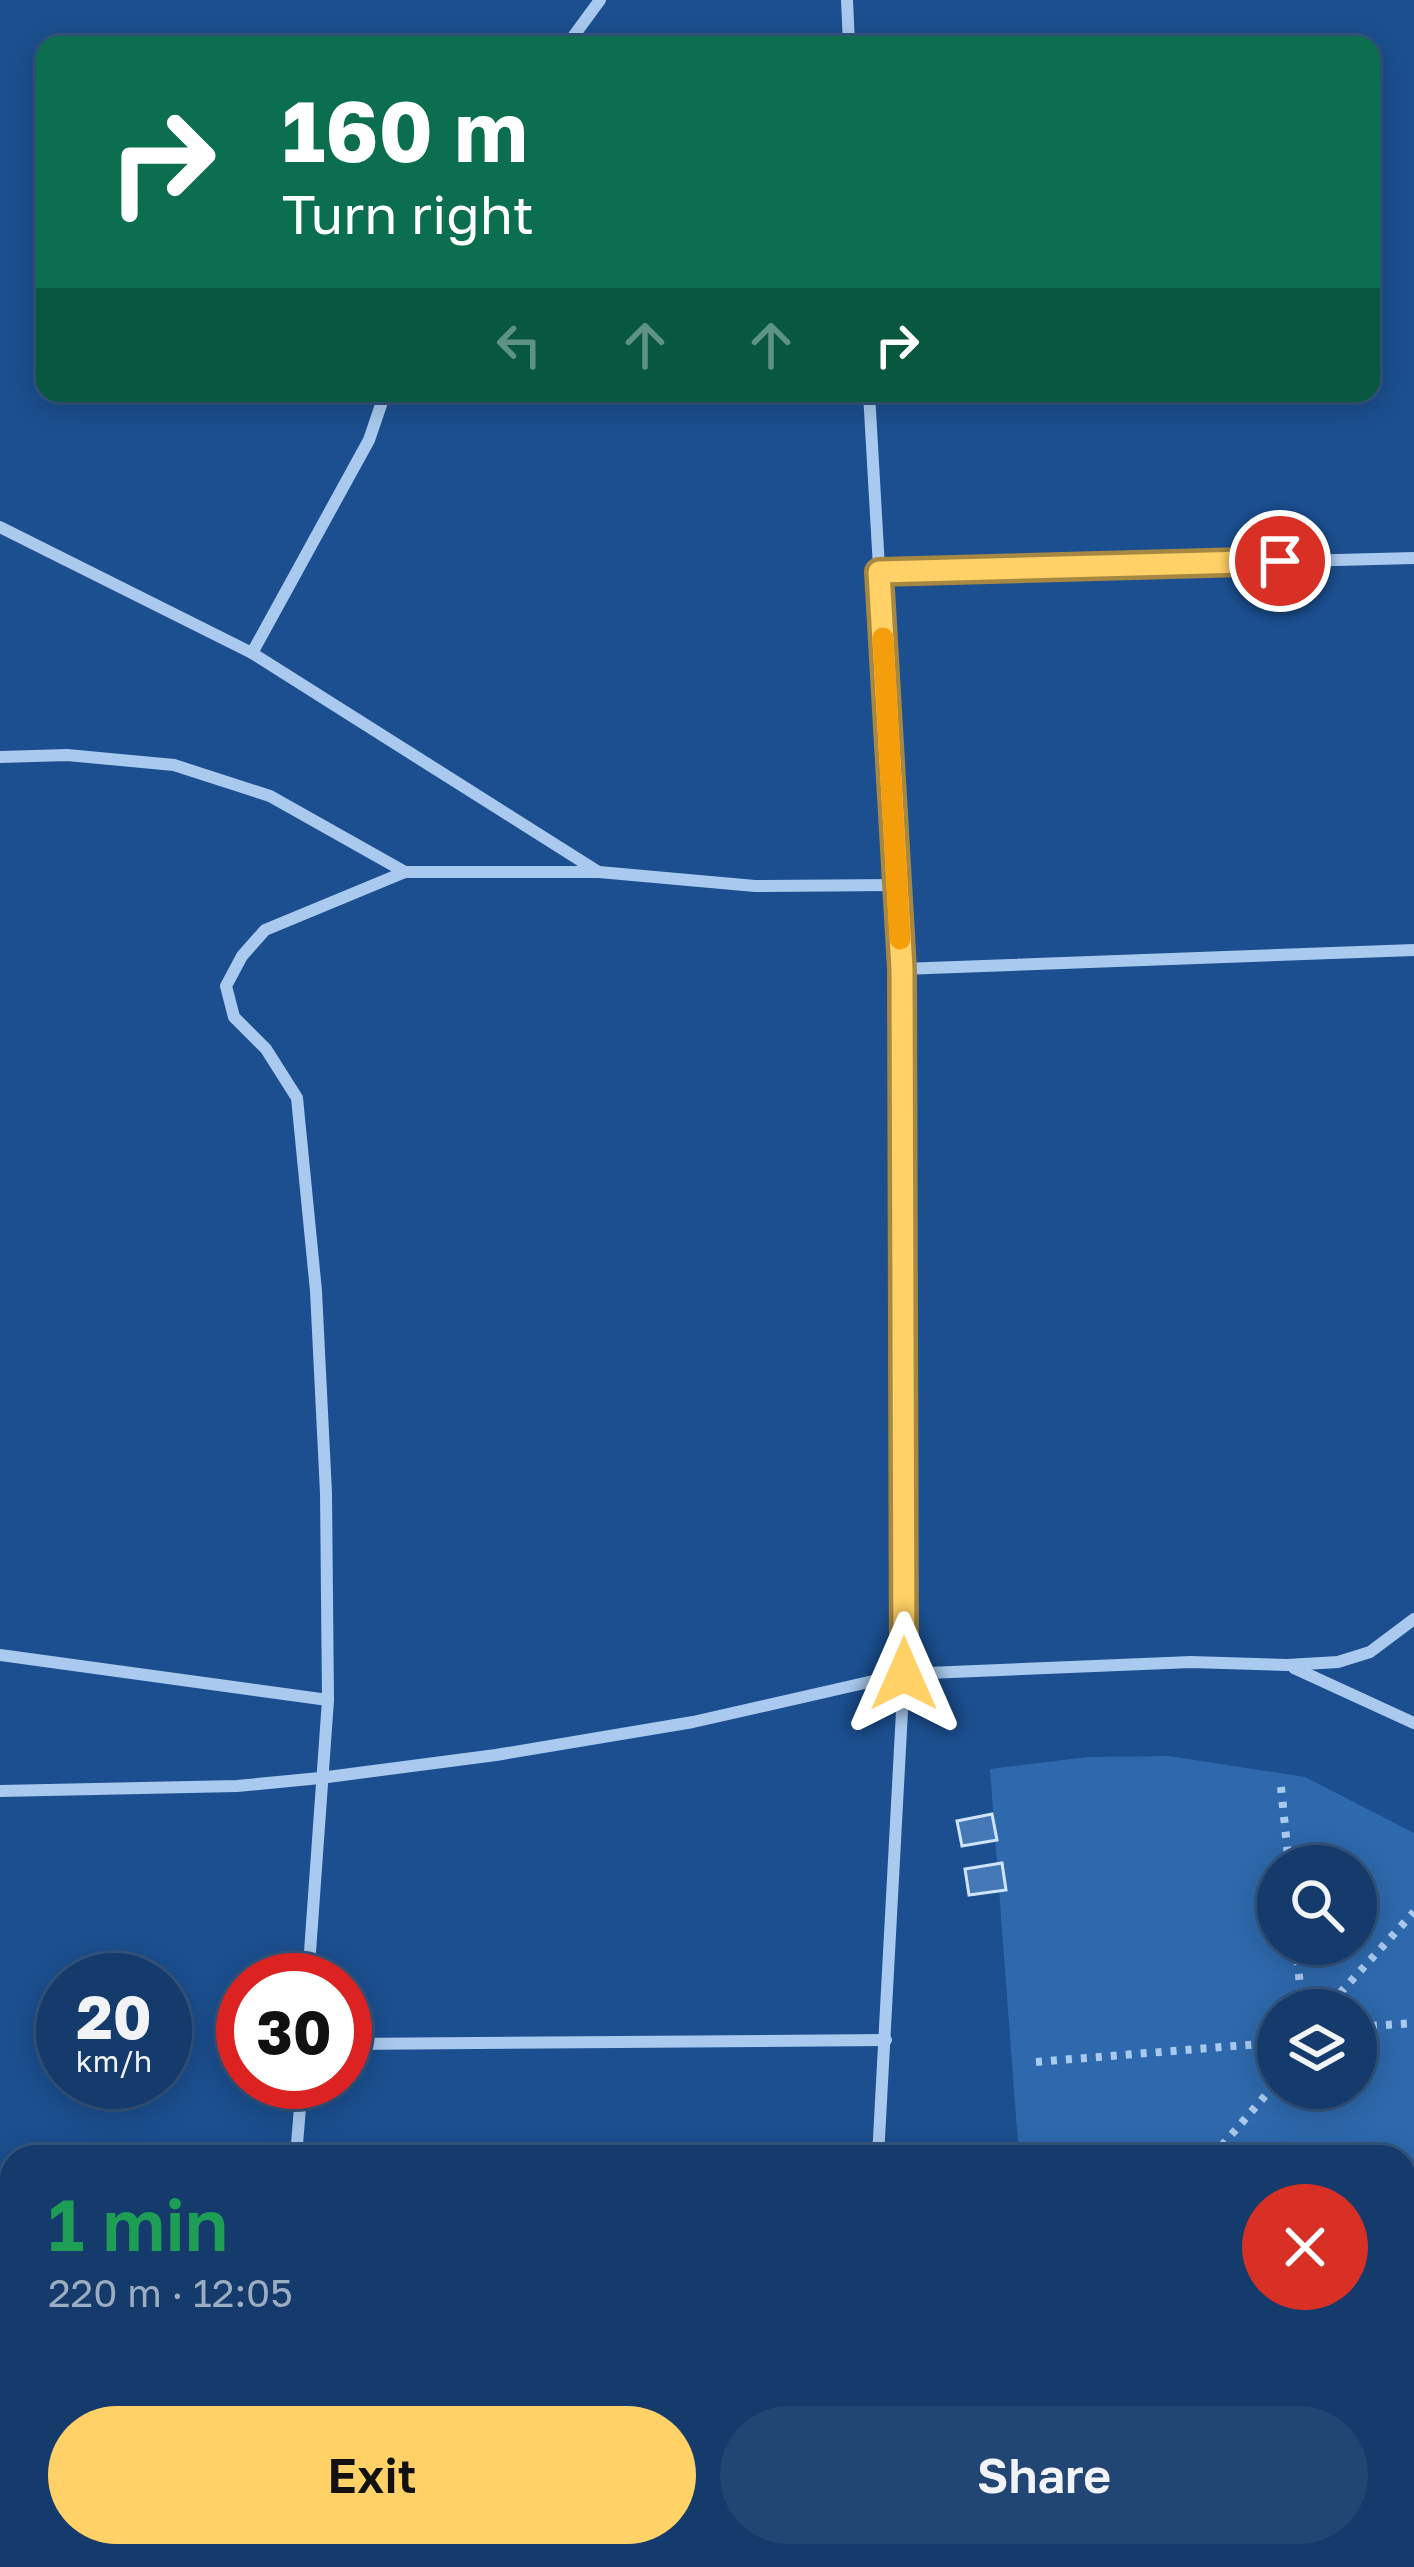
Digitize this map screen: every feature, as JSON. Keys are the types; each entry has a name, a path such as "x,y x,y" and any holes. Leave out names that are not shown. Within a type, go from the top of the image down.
{"street":[{"path":"574,36 600,0"},
{"path":"847,0 849,36"},
{"path":"252,653 369,440 382,402"},
{"path":"870,402 902,969 904,1674 879,2145"},
{"path":"0,527 252,653 599,872"},
{"path":"879,572 1414,558"},
{"path":"0,757 67,755 174,766 270,796 404,872"},
{"path":"310,1953 328,1700 316,1292 297,1099 266,1048 234,1017 226,986 242,956 265,930 404,872 599,872 755,886 897,885"},
{"path":"902,969 1414,950"},
{"path":"0,1791 237,1786 320,1778 693,1722 904,1674 1191,1662 1337,1662 1370,1652 1414,1618"},
{"path":"0,1655 328,1700"},
{"path":"1287,1665 1414,1723"},
{"path":"372,2044 886,2040"},
{"path":"297,2145 300,2109"}],"path":[{"path":"1281,1787 1286,1845"},
{"path":"1348,1989 1414,1912"},
{"path":"1377,2026 1414,2023"},
{"path":"1036,2062 1257,2044"},
{"path":"1222,2145 1257,2105"}],"shaded area":[{"path":"1169,1756 1305,1777 1414,1833 1414,2145 1018,2145 990,1769 1088,1757"}],"building":[{"path":"992,1814 997,1840 962,1846 957,1821"},
{"path":"1002,1863 1006,1890 969,1895 965,1869"}],"slow traffic":[{"path":"883,638 900,939"}],"route":[{"path":"904,1674 902,969 879,572 1280,561"}]}
